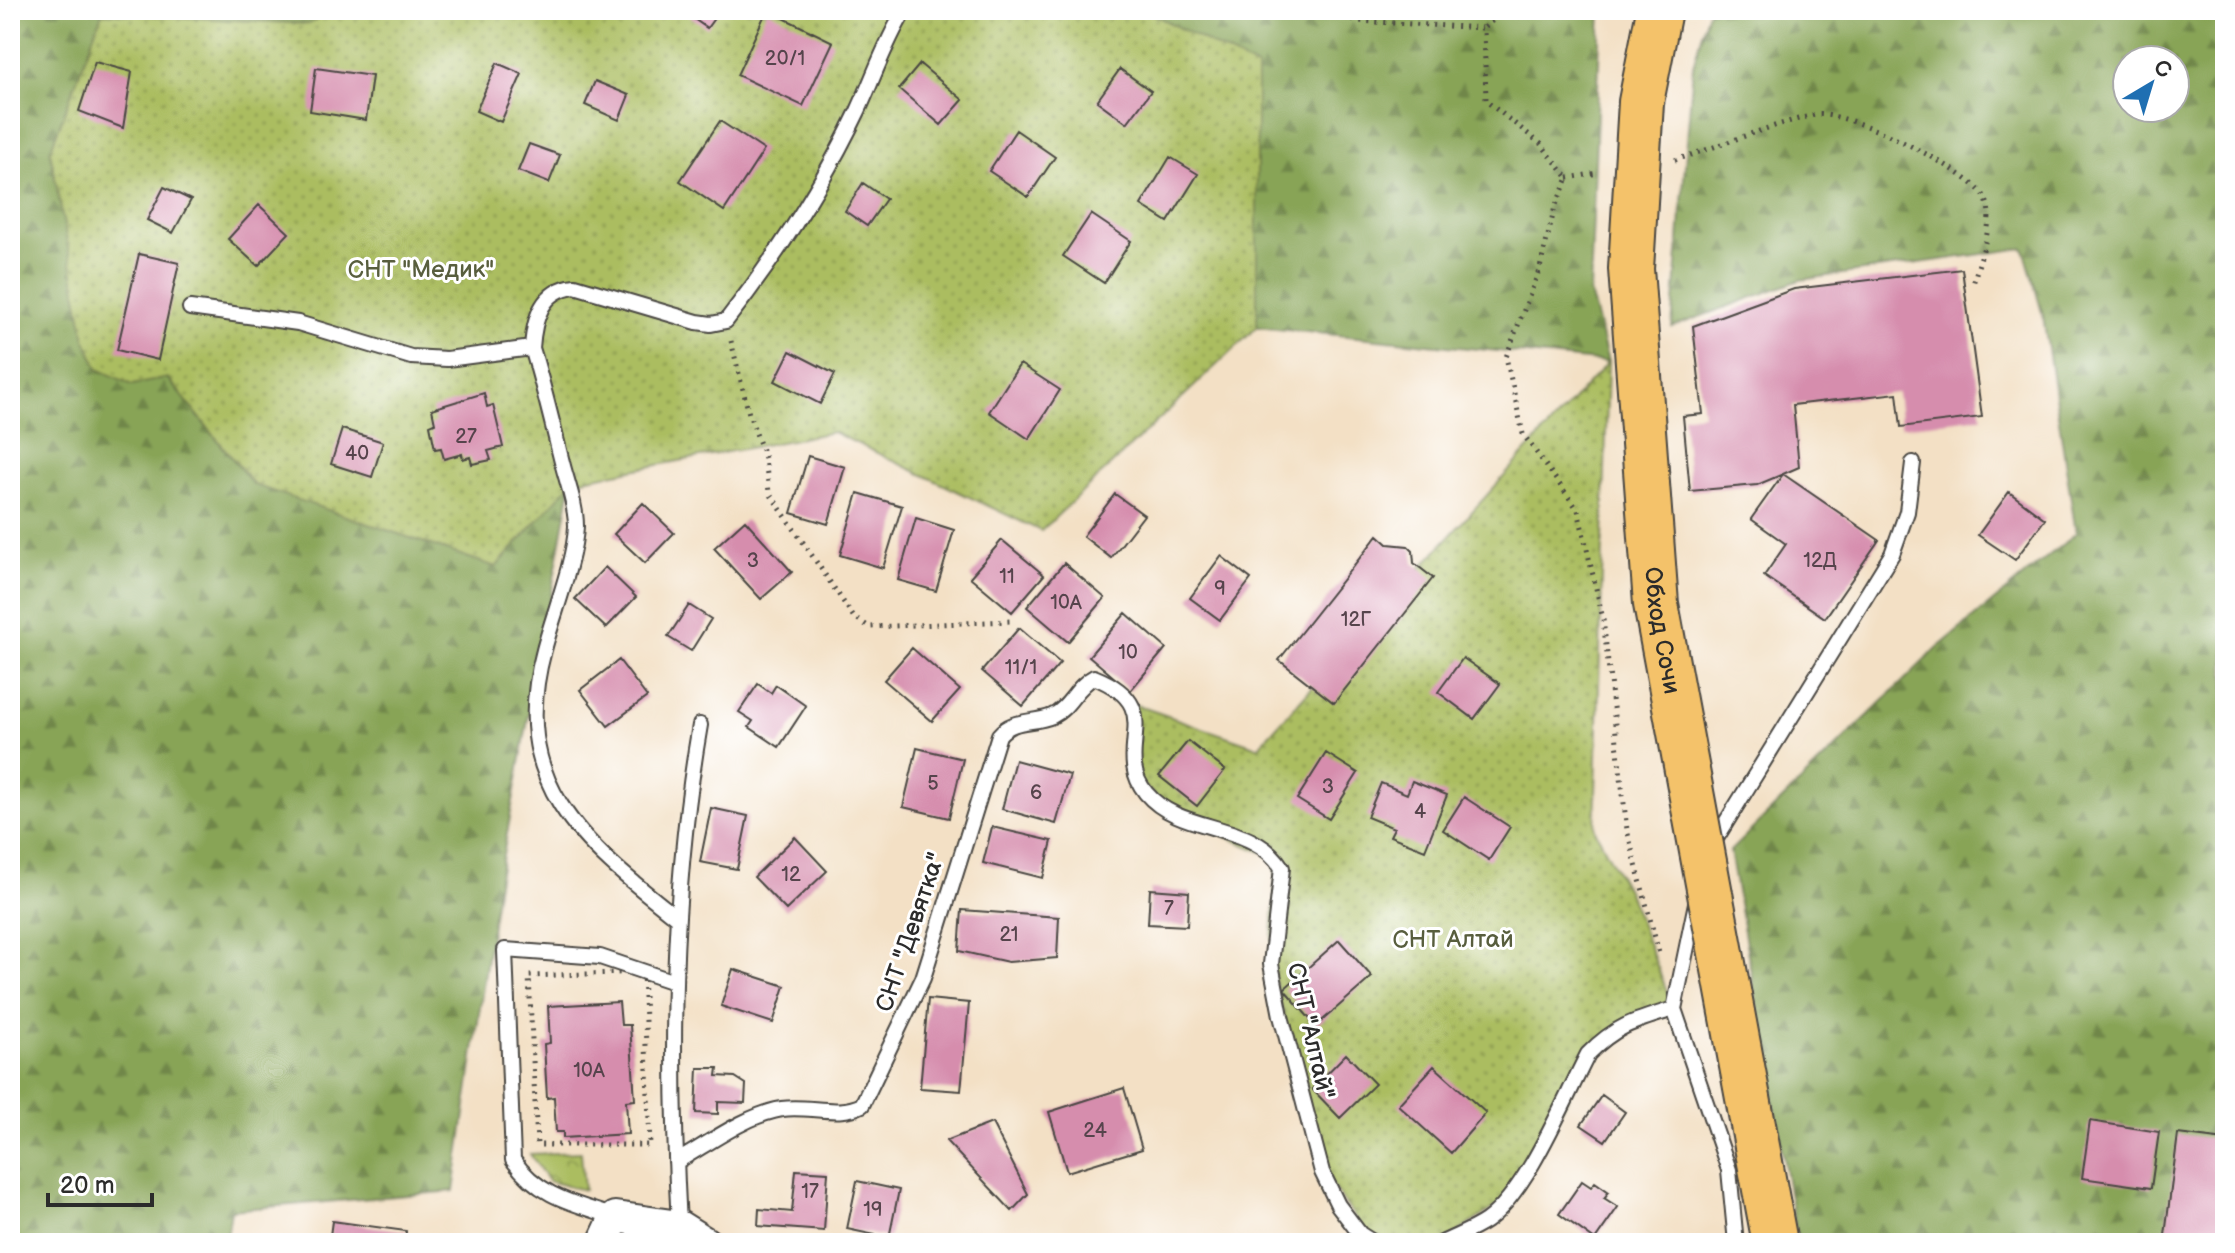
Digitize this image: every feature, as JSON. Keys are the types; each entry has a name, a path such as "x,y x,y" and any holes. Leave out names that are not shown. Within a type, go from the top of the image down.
{"highway":[{"name":"Обход Сочи","path":"1659,10 1641,102 1631,269 1656,604 1775,1243"}],"street":[{"path":"609,1230 679,1226 706,1243"}],"lane":[{"path":"676,917 616,869 583,836 548,786 537,753 534,714 537,673 576,525 532,348 540,310 547,297 560,288 575,286 697,322 711,324 726,321 826,172 858,110 892,31 905,10"},
{"path":"190,308 298,323 411,357 447,359 532,348"},
{"path":"1736,1243 1729,1170 1674,1009 1706,856 1892,554 1907,512 1913,463"},
{"name":"СНТ \"Девятка\"","path":"676,1162 756,1118 780,1109 845,1110 862,1105 923,978 999,735 1013,724 1056,714 1085,681 1094,677 1126,695 1133,704"},
{"name":"СНТ \"Алтай\"","path":"1133,704 1134,767 1146,793 1162,808 1182,818 1243,837 1276,858 1282,868 1271,964 1281,1016 1322,1172 1338,1205 1360,1234 1374,1243"},
{"path":"679,1226 674,982 676,917 689,788 700,725"},
{"path":"609,1230 529,1183 513,1160 505,950 600,957 674,982"},
{"path":"1442,1243 1487,1221 1508,1198 1524,1176 1588,1054 1622,1025 1674,1009"}],"path":[{"path":"1322,10 1357,21 1484,28 1504,10"},
{"path":"1484,28 1486,101 1541,144 1568,178"},
{"path":"1659,163 1819,114 1896,136 1951,170 1983,195 1989,215 1973,285"},
{"path":"1568,178 1613,171"},
{"path":"1568,178 1555,207 1540,268 1506,357 1523,434 1578,510 1603,619 1627,830 1674,1009"},
{"path":"726,321 749,414 765,458 769,492 853,616 869,627 1011,621"},
{"path":"643,972 650,1145 537,1145 529,976 643,972"}],"green space":[{"path":"10,10 331,10 310,24 102,13 132,385 167,378 254,485 572,481 497,888 454,1191 231,1210 226,1243 10,1243"},
{"name":"СНТ \"Медик\"","path":"331,10 1145,10 1257,68 1257,327 1041,531 833,432 573,481 496,567 254,485 168,378 132,385 98,369 85,338 50,151 102,13 309,24"},
{"path":"1145,10 1601,10 1590,292 1608,362 1257,327 1256,68"},
{"path":"1708,10 2225,10 2225,1243 1798,1243 1730,851 1936,649 2076,533 2043,316 2024,248 1800,280 1672,327 1693,66"},
{"name":"СНТ Алтай","path":"1608,362 1595,830 1628,892 1674,1009 1604,1038 1508,1198 1442,1243 1374,1243 1322,1172 1271,964 1276,858 1182,818 1138,781 1133,704 1258,747"},
{"path":"581,1152 584,1190 548,1181 530,1154"}],"building":[{"path":"720,10 707,28 684,12"},
{"path":"767,10 833,42 803,106 737,75"},
{"path":"95,62 132,72 123,128 79,111"},
{"path":"497,63 522,74 501,122 476,111"},
{"path":"920,64 963,100 941,125 899,89"},
{"path":"316,68 372,76 366,120 310,111"},
{"path":"1120,69 1151,91 1127,123 1097,101"},
{"path":"595,81 629,95 619,120 585,105"},
{"path":"720,121 764,150 724,211 680,181"},
{"path":"1016,130 1055,157 1028,197 989,171"},
{"path":"529,144 560,155 549,183 518,171"},
{"path":"1170,157 1198,174 1168,222 1141,205"},
{"path":"863,183 886,199 867,226 845,211"},
{"path":"164,187 191,200 173,233 147,220"},
{"path":"259,205 289,233 258,266 228,239"},
{"path":"1091,214 1131,241 1104,283 1063,256"},
{"path":"139,254 179,263 158,360 117,350"},
{"path":"1962,269 1982,417 1901,427 1897,393 1793,405 1799,467 1757,485 1690,491 1683,416 1703,414 1693,326 1794,289"},
{"path":"790,351 835,374 820,404 775,381"},
{"path":"1020,364 1060,390 1029,439 989,412"},
{"path":"484,393 487,407 493,405 503,447 488,451 491,460 472,464 470,457 463,459 462,454 444,459 441,448 435,449 430,425 435,423 432,409"},
{"path":"342,429 383,442 372,477 331,464"},
{"path":"808,456 845,467 828,524 791,513"},
{"path":"1783,474 1879,540 1825,618 1764,576 1786,544 1751,519"},
{"path":"2009,492 2045,519 2015,560 1978,535"},
{"path":"858,493 902,506 883,568 840,555"},
{"path":"1115,494 1144,515 1111,558 1083,536"},
{"path":"643,503 674,533 645,563 614,534"},
{"path":"916,518 954,530 936,591 898,580"},
{"path":"745,520 792,572 761,599 714,548"},
{"path":"1378,535 1388,544 1408,546 1413,551 1414,563 1433,578 1334,703 1279,660"},
{"path":"1002,540 1044,575 1012,612 970,577"},
{"path":"1221,556 1251,579 1220,620 1190,598"},
{"path":"1064,563 1105,598 1068,642 1027,607"},
{"path":"605,567 636,597 606,628 575,599"},
{"path":"689,605 711,619 691,651 668,637"},
{"path":"1126,613 1166,648 1130,691 1089,656"},
{"path":"1019,628 1060,663 1023,706 982,671"},
{"path":"912,648 960,690 932,721 884,680"},
{"path":"1463,658 1500,684 1474,719 1438,692"},
{"path":"619,660 647,697 608,726 580,690"},
{"path":"758,684 771,693 776,685 806,706 779,747 749,727 753,721 739,712"},
{"path":"1188,741 1225,770 1197,806 1159,776"},
{"path":"917,748 963,759 949,818 903,807"},
{"path":"1326,753 1358,773 1329,819 1297,799"},
{"path":"1015,760 1070,775 1056,824 1002,809"},
{"path":"1412,781 1447,795 1425,850 1390,836 1394,828 1367,817 1381,783 1407,794"},
{"path":"1464,797 1510,827 1489,860 1443,830"},
{"path":"711,808 748,816 737,869 700,862"},
{"path":"992,827 1052,841 1043,878 983,863"},
{"path":"795,837 827,871 786,910 754,877"},
{"path":"1150,889 1189,892 1187,926 1148,924"},
{"path":"962,910 1059,917 1057,958 1008,962 959,951"},
{"path":"1339,940 1372,977 1316,1026 1284,989"},
{"path":"733,969 785,986 773,1023 721,1006"},
{"path":"928,999 969,1003 961,1091 920,1088"},
{"path":"619,1002 621,1025 630,1025 635,1100 626,1101 628,1134 563,1138 563,1132 556,1132 554,1097 547,1098 544,1044 550,1043 548,1006"},
{"path":"1346,1054 1375,1084 1340,1118 1312,1089"},
{"path":"1434,1066 1486,1113 1451,1153 1398,1105"},
{"path":"698,1068 718,1068 717,1076 735,1077 746,1084 745,1103 718,1102 718,1114 696,1113"},
{"path":"1124,1088 1142,1149 1067,1172 1049,1112"},
{"path":"1602,1095 1625,1112 1605,1141 1581,1125"},
{"path":"2090,1121 2159,1132 2151,1188 2082,1178"},
{"path":"992,1123 1028,1194 1012,1211 946,1141"},
{"path":"2178,1134 2225,1140 2221,1243 2164,1243"},
{"path":"796,1170 828,1172 824,1231 758,1226 759,1209 792,1212"},
{"path":"857,1181 899,1190 889,1238 847,1229"},
{"path":"1582,1181 1591,1187 1595,1182 1609,1192 1604,1198 1618,1207 1595,1240 1559,1214"},
{"path":"332,1221 406,1231 405,1243 329,1243"}]}
